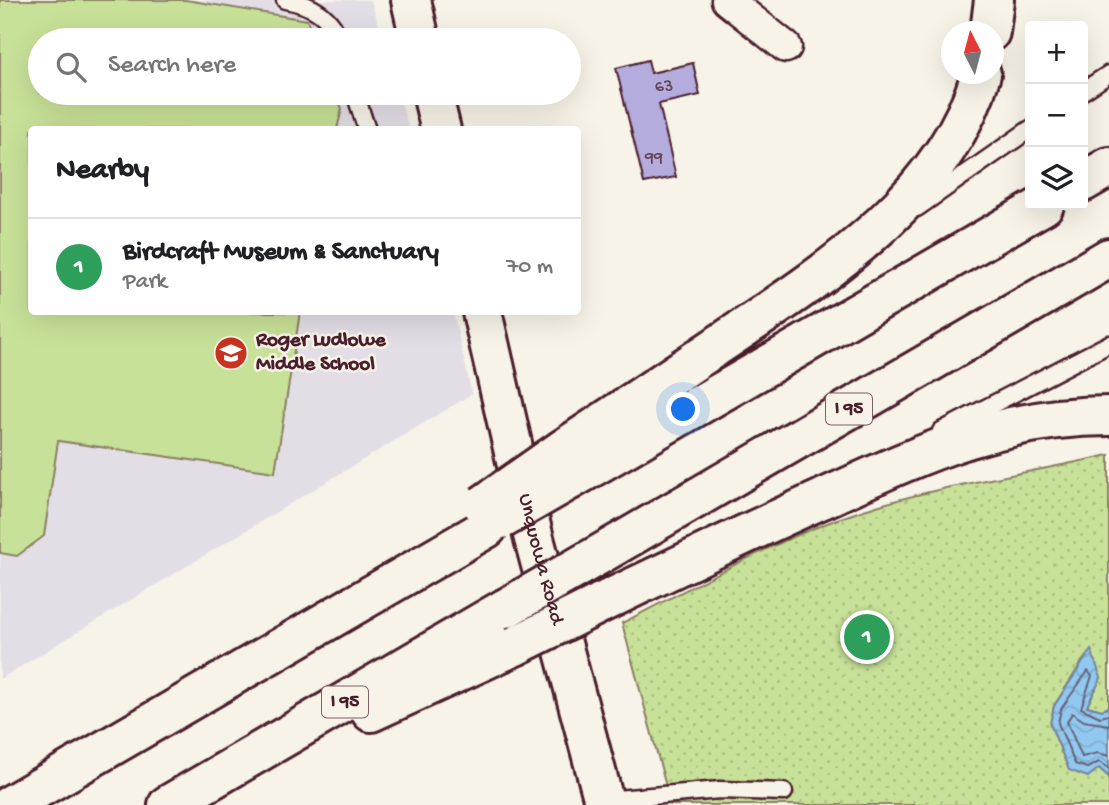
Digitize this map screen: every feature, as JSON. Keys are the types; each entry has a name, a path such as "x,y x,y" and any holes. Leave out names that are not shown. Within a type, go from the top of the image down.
{"main road":[{"path":"411,0 417,28"},
{"path":"991,21 994,0"},
{"path":"567,465 846,253 898,208 934,166 961,124 977,84"},
{"path":"435,105 440,126"},
{"path":"1088,179 1109,167"},
{"path":"10,805 325,622 567,465 1035,210"},
{"name":"I 95","path":"176,800 1109,258"},
{"name":"Unquowa Road","path":"483,315 532,531 604,803"},
{"path":"176,800 515,646 781,517 933,452 1002,427 1037,420 1109,416"},
{"path":"0,795 156,720"}],"street":[{"path":"727,0 786,47"}],"lane":[{"path":"285,0 303,3 325,15 332,28"},
{"path":"1088,88 1109,74"},
{"path":"359,105 366,126"},
{"path":"846,253 1025,132"},
{"path":"781,517 1109,344"},
{"path":"604,803 720,790 784,792"}],"shaded area":[{"name":"Roger Ludlowe Middle School","path":"0,0 371,0 379,28 28,28 28,105 402,105 408,126 28,126 28,315 454,315 472,394 0,679"}],"green space":[{"path":"0,0 186,0 307,20 310,28 28,28 28,105 340,105 342,109 338,126 28,126 28,315 300,315 275,472 58,441 44,536 17,556 0,553"},
{"path":"1109,455 1109,707 1102,710 1087,706 1101,678 1084,659 1054,706 1050,724 1069,770 1099,768 1109,777 1109,805 671,805 622,623 771,547 832,521 894,501 955,486"}],"water":[{"path":"1091,650 1101,678 1087,706 1102,710 1109,707 1109,777 1099,768 1088,777 1069,770 1050,724 1054,706"}],"building":[{"path":"648,60 651,73 693,63 700,95 659,104 676,177 644,183 616,68"}],"place":[{"name":"Roger Ludlowe Middle School","path":"231,353"},
{"name":"Birdcraft Museum & Sanctuary","path":"867,637"}]}
